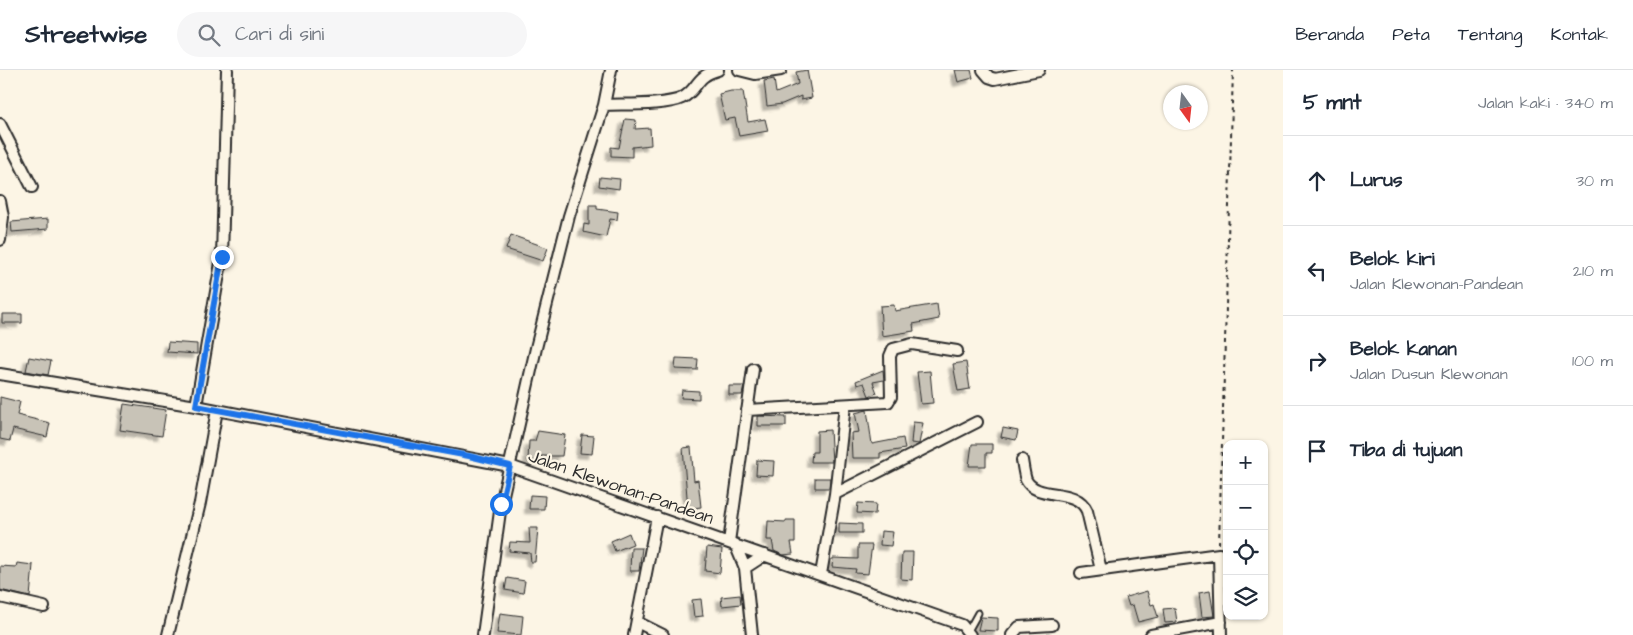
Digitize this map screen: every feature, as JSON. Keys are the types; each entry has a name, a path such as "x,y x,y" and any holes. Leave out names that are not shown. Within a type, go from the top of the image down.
{"street":[{"path":"196,406 222,257 227,70"},
{"path":"483,635 501,504 536,348 569,216 604,105 611,70"},
{"path":"604,105 677,100 689,93 700,77 718,70"},
{"path":"739,70 755,74 781,70"},
{"path":"983,70 989,77 1001,79 1038,70"},
{"path":"0,124 32,188"},
{"path":"0,201 0,240"},
{"path":"747,410 845,405 890,400 890,356 896,347 912,344 957,351"},
{"path":"752,635 745,568 732,543 753,369"},
{"name":"Jalan Klewonan-Pandean","path":"0,374 196,406 469,456 510,466 962,625 969,633"},
{"path":"821,574 835,494 845,405"},
{"path":"168,635 200,503 217,410"},
{"path":"835,494 978,422"},
{"path":"1022,460 1026,480 1030,484 1052,494 1076,498 1083,503 1087,511 1101,570"},
{"path":"634,635 657,517"},
{"path":"1081,573 1219,554 1221,635"},
{"path":"745,568 765,555"},
{"path":"0,597 44,607"},
{"path":"637,622 663,635"},
{"path":"1151,635 1221,622"},
{"path":"1012,635 1019,627 1052,625"}],"lane":[{"path":"969,633 978,613"}],"path":[{"path":"1219,554 1233,70"}],"building":[{"path":"807,70 812,98 801,100 801,96 782,104 767,106 764,81 774,79 776,93 798,84 796,72"},
{"path":"955,70 971,70 973,78 958,82"},
{"path":"743,91 748,122 765,119 768,131 739,136 735,118 725,120 719,94"},
{"path":"625,119 636,120 635,129 650,128 651,145 632,147 632,157 611,156 611,147 619,148"},
{"path":"600,177 620,179 619,189 599,186"},
{"path":"589,205 597,205 597,209 618,212 617,220 610,219 606,237 583,232 584,224 589,225"},
{"path":"48,219 48,229 12,232 11,222"},
{"path":"511,235 548,248 543,261 506,249"},
{"path":"937,304 939,319 913,324 914,331 882,336 880,306 894,305 895,311"},
{"path":"2,314 22,314 22,323 2,323"},
{"path":"168,342 197,344 197,354 167,352"},
{"path":"29,357 51,361 48,375 26,371"},
{"path":"676,358 698,359 697,370 675,369"},
{"path":"966,362 970,389 958,391 953,364"},
{"path":"883,370 884,380 873,382 877,393 869,396 864,383 857,385 856,381"},
{"path":"930,371 933,403 921,404 917,372"},
{"path":"729,386 744,386 742,395 729,395"},
{"path":"682,390 699,391 699,399 681,398"},
{"path":"0,397 20,402 17,415 50,423 47,437 13,429 10,441 0,439"},
{"path":"124,404 166,410 162,436 120,430"},
{"path":"867,410 872,444 903,438 905,449 880,453 880,458 852,458 851,433 859,432 855,413"},
{"path":"758,416 786,417 786,426 758,426"},
{"path":"913,422 923,423 919,444 911,443"},
{"path":"1003,428 1018,431 1016,440 1001,437"},
{"path":"830,430 832,462 811,462 812,452 817,452 817,431"},
{"path":"538,431 565,435 562,456 541,456 541,461 528,461 529,441 535,441"},
{"path":"582,435 594,436 592,454 580,453"},
{"path":"972,444 992,444 992,453 986,453 986,466 969,466"},
{"path":"691,447 694,481 698,480 701,507 688,509 683,448"},
{"path":"757,460 774,461 773,476 756,475"},
{"path":"815,478 830,478 829,488 815,488"},
{"path":"530,495 545,496 544,509 529,509"},
{"path":"858,503 876,504 875,514 857,513"},
{"path":"786,520 795,520 795,542 791,542 793,554 783,555 774,551 772,540 767,540 768,521 786,522"},
{"path":"839,523 862,524 862,533 839,533"},
{"path":"529,528 538,528 535,562 531,562 530,553 509,551 510,542 530,543"},
{"path":"881,531 893,532 891,546 880,545"},
{"path":"629,533 633,544 615,551 611,541"},
{"path":"858,545 872,545 868,574 855,573 856,569 832,567 833,558 858,559"},
{"path":"707,547 722,549 720,573 705,571"},
{"path":"631,548 642,548 639,571 630,571"},
{"path":"902,552 913,552 912,580 901,579"},
{"path":"17,563 33,565 30,597 0,590 0,566 16,567"},
{"path":"507,578 525,581 523,593 505,590"},
{"path":"1147,591 1151,605 1154,604 1158,617 1138,622 1133,605 1129,606 1126,597"},
{"path":"1210,591 1214,616 1202,617 1199,593"},
{"path":"740,595 741,604 722,606 721,597"},
{"path":"701,599 703,616 694,617 692,600"},
{"path":"1175,608 1177,622 1165,623 1163,609"},
{"path":"500,613 523,616 521,635 497,633"},
{"path":"981,617 998,618 998,631 978,630"}],"route":[{"path":"222,257 196,406 469,456 510,466 501,504"}]}
